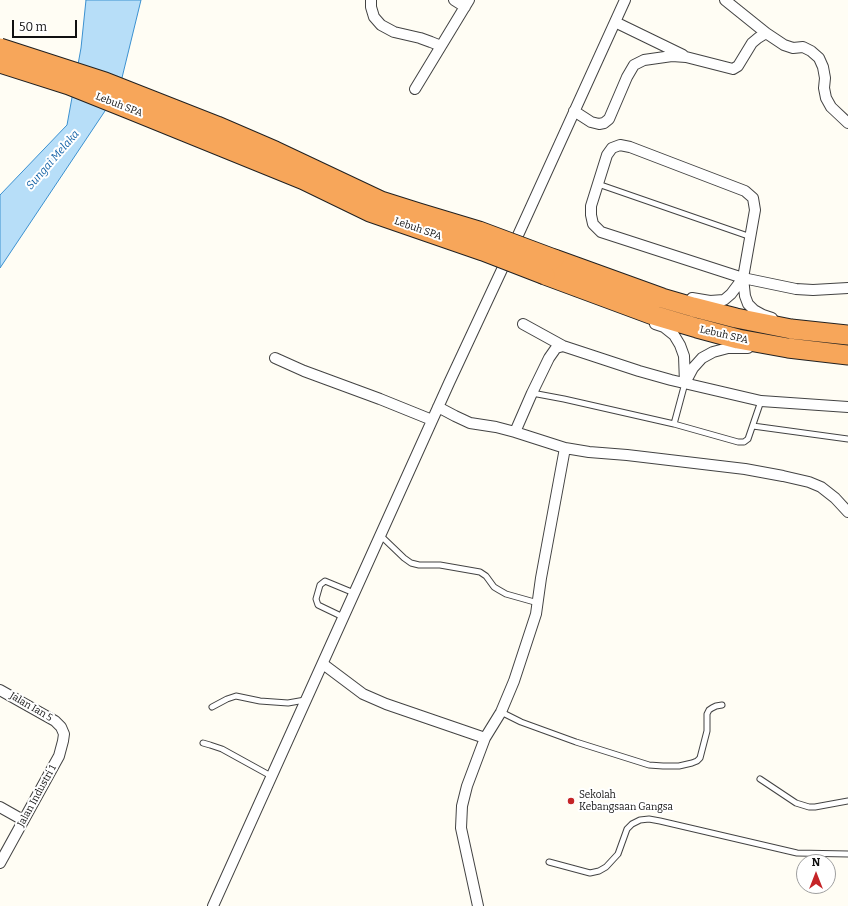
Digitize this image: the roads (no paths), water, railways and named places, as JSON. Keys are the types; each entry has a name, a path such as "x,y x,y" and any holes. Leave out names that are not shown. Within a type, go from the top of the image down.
{"highway":[{"name":"Lebuh SPA","path":"0,48 105,82 217,126 276,150 381,201 479,231 662,298 693,308 736,318 791,329 847,335"},
{"name":"Lebuh SPA","path":"0,63 69,85 129,109 304,180 370,212 483,251 653,315 738,339 788,348 847,355"}],"street":[{"path":"371,0 371,7 374,17 381,25 394,32 420,38 440,46"},
{"path":"415,89 467,4 454,0"},
{"path":"213,906 432,420 519,233 624,0"},
{"path":"725,0 766,33 784,45 793,48 803,47 811,51 819,58 824,67 824,88 826,98 831,107 848,123"},
{"path":"615,22 686,57"},
{"path":"574,111 591,122 599,124 604,123 609,119 627,77 634,65 644,60 672,56 686,57 733,69 738,66 752,43 766,33"},
{"path":"847,335 764,315 754,310 748,304 745,296 743,278 755,210 752,198 746,191 630,147 620,145 612,148 607,154 591,206 593,224 601,232 743,278 796,289 813,290 848,288"},
{"path":"635,288 687,298 710,301 724,300 731,294 743,278"},
{"path":"589,292 603,303 664,327 674,335 684,356 685,383"},
{"path":"523,324 564,346 639,371 685,383 761,401 848,407"},
{"path":"515,432 552,352 556,348 564,346"},
{"path":"685,383 693,368 702,358 713,352 728,348 746,348 822,358 847,355"},
{"path":"276,358 304,371 432,420"},
{"path":"438,407 470,423 496,427 565,448 589,452 746,469 809,482 822,487 848,512"},
{"path":"478,906 461,828 462,806 467,786 485,738 501,712 514,681 536,614 541,578 565,448"},
{"path":"323,664 363,694 386,704 485,738"},
{"name":"Jalan Ian 5","path":"0,690 55,721 61,727"},
{"name":"Jalan Industri 1","path":"0,863 59,756 64,734 61,727"},
{"path":"0,807 23,820"}],"lane":[{"path":"598,184 751,237"},
{"path":"674,424 685,383"},
{"path":"532,393 674,424 738,442 744,442 748,439 761,401"},
{"path":"753,426 848,439"},
{"path":"380,535 411,563 419,565 440,564 480,572 486,576 494,587 506,594 538,603"},
{"path":"343,617 318,605 316,599 320,584 325,581 354,592"},
{"path":"212,707 236,696 260,701 288,703 306,700"},
{"path":"501,712 521,722 576,742 648,765 679,766 692,763 700,758 707,731 707,714 712,708 722,706"},
{"path":"203,743 222,749 272,776"},
{"path":"760,779 796,803 809,807 848,800"},
{"path":"549,862 590,872 602,869 606,867 618,854 627,829 632,824 640,820 649,819 797,853 848,854"}],"water":[{"name":"Sungai Melaka","path":"86,0 141,0 119,90 0,268 0,195 67,125 81,48"}],"place":[{"name":"Sekolah Kebangsaan Gangsa","path":"571,801"}]}
